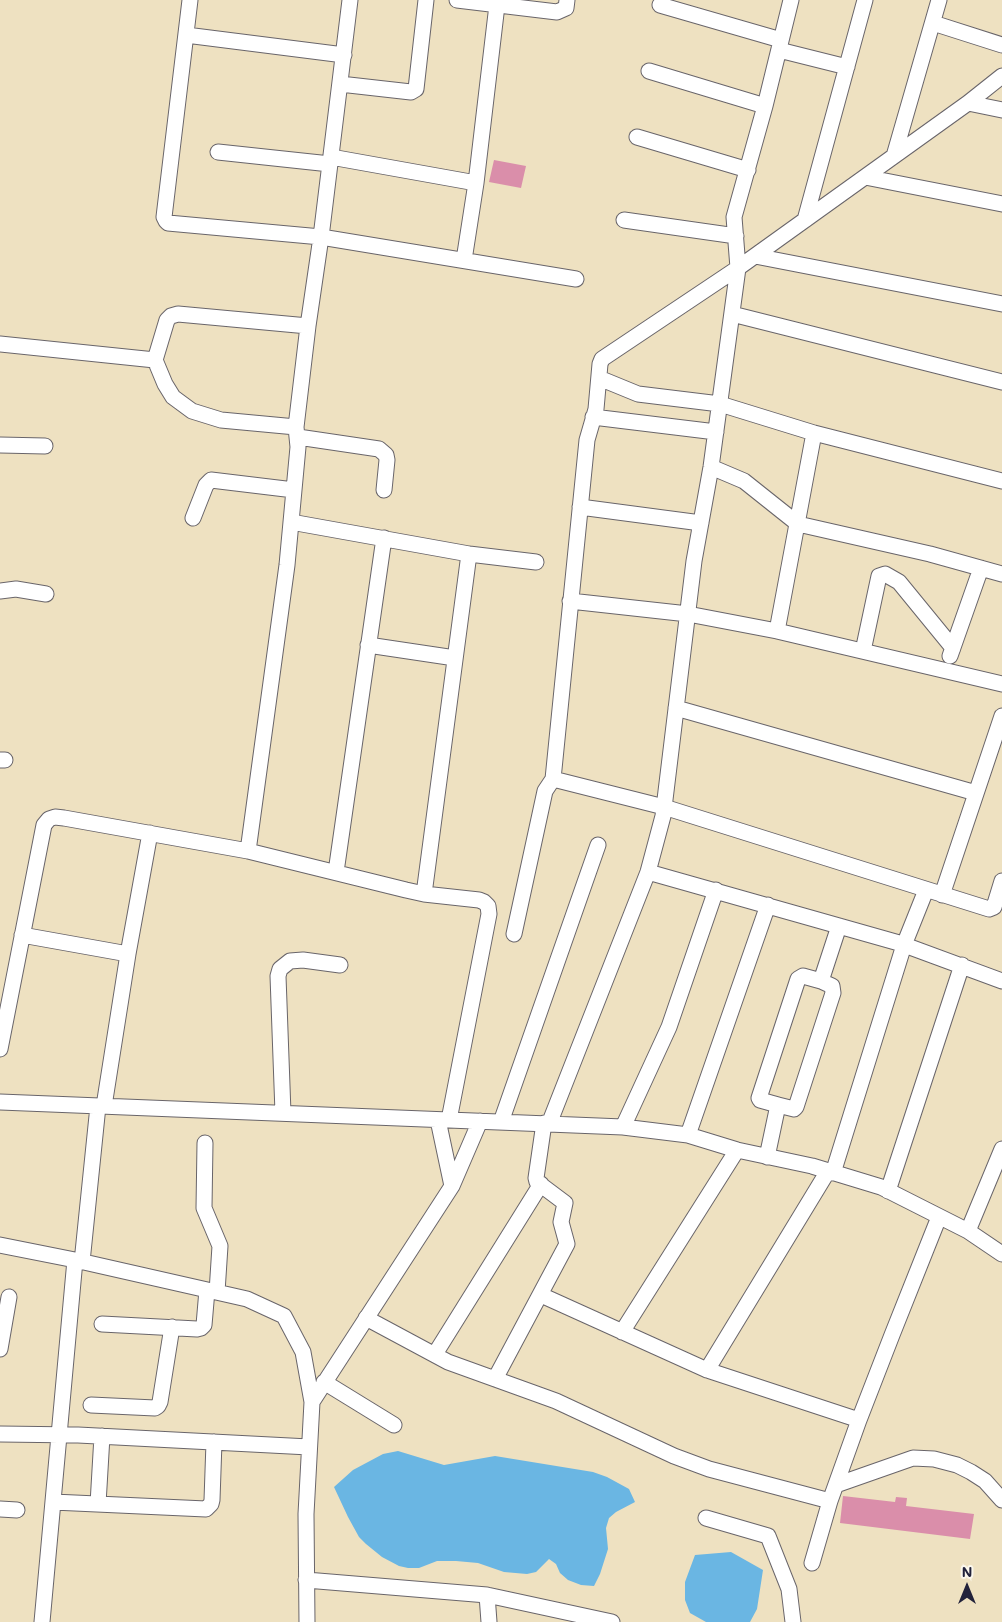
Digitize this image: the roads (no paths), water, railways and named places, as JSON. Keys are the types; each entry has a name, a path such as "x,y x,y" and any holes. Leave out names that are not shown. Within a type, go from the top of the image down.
{"street":[{"path":"190,0 164,218 168,223 322,237 576,279"},
{"path":"248,851 287,565 297,432 308,326 322,237 350,0"},
{"path":"340,84 411,92 416,89 426,0"},
{"path":"457,0 557,12 566,8 567,0"},
{"path":"495,1380 541,1295 567,1241 561,1222 565,1203 537,1182 536,1174 547,1123 648,872 664,806 694,561 711,467 738,268 734,218 765,106 791,0"},
{"path":"805,220 865,0"},
{"path":"894,156 939,0"},
{"path":"660,4 847,67"},
{"path":"464,260 476,183 497,5"},
{"path":"932,23 1002,45"},
{"path":"186,35 344,54"},
{"path":"649,71 765,106"},
{"path":"514,934 545,791 553,779 587,440 596,409 598,378 602,359 755,256 968,103 1002,76"},
{"path":"968,103 1002,110"},
{"path":"637,137 748,170"},
{"path":"218,152 331,161 476,183"},
{"path":"865,177 1002,204"},
{"path":"624,220 736,236"},
{"path":"755,256 1002,304"},
{"path":"308,326 178,314 166,320 155,360 165,384 173,397 192,411 221,420 297,432 379,449 386,455 387,460 384,490"},
{"path":"732,314 1001,378"},
{"path":"0,344 155,360"},
{"path":"598,378 638,394 720,404 814,433 1002,481"},
{"path":"593,417 716,432"},
{"path":"777,631 814,433"},
{"path":"0,445 45,446"},
{"path":"711,467 744,481 798,524 930,554 1002,574"},
{"path":"193,518 206,485 211,480 294,490"},
{"path":"580,507 701,523"},
{"path":"291,522 469,554 536,562"},
{"path":"336,872 384,538"},
{"path":"424,894 469,554"},
{"path":"945,670 981,568"},
{"path":"862,651 879,576 885,574 899,582 953,648"},
{"path":"0,591 16,589 46,594"},
{"path":"570,601 688,614 777,631 1002,684"},
{"path":"368,645 455,658"},
{"path":"676,708 976,793"},
{"path":"942,895 1002,716"},
{"path":"553,779 664,806 926,890 992,909 1002,881"},
{"path":"0,1049 44,825 49,819 55,817 248,851 424,894 479,900 488,906 489,910 444,1120 452,1186"},
{"path":"42,1622 78,1261 101,1106 150,833"},
{"path":"501,1122 598,845"},
{"path":"648,872 904,945 1002,981"},
{"path":"623,1127 669,1027 716,890"},
{"path":"707,1370 830,1172 904,945 926,890"},
{"path":"688,1135 768,905"},
{"path":"821,981 839,926"},
{"path":"22,935 128,954"},
{"path":"283,1113 278,976 280,970 290,961 303,960 340,965"},
{"path":"888,1191 962,966"},
{"path":"803,976 821,981 832,986 834,990 796,1107 794,1109 778,1105 760,1100 759,1098 798,978 803,976"},
{"path":"0,1102 547,1123 623,1127 688,1135 881,1187 968,1231 1002,1254"},
{"path":"767,1156 778,1105"},
{"path":"312,1402 452,1186 480,1121"},
{"path":"102,1324 197,1329 204,1325 220,1246 204,1208 205,1143"},
{"path":"968,1231 1002,1149"},
{"path":"622,1332 738,1150"},
{"path":"435,1354 540,1184"},
{"path":"812,1563 830,1500 859,1420 940,1217"},
{"path":"0,1245 247,1299 284,1316 303,1352 312,1402 306,1514 307,1622"},
{"path":"541,1295 707,1370 859,1420"},
{"path":"0,1349 10,1297"},
{"path":"366,1318 448,1362 556,1401 674,1456 709,1469 830,1500"},
{"path":"91,1405 155,1408 158,1406 172,1327"},
{"path":"324,1382 394,1425"},
{"path":"0,1434 102,1436 310,1446"},
{"path":"98,1504 102,1436"},
{"path":"53,1502 206,1508 211,1504 212,1500 214,1442"},
{"path":"836,1485 913,1458 934,1459 957,1465 971,1472 985,1482 1002,1500"},
{"path":"0,1509 17,1510"},
{"path":"706,1518 768,1536 789,1589 793,1622"},
{"path":"306,1580 487,1595 612,1622"},
{"path":"487,1595 489,1622"}],"water":[{"path":"398,1451 444,1465 495,1456 593,1472 629,1489 635,1502 609,1518 606,1528 608,1549 594,1586 581,1585 568,1580 560,1573 556,1564 549,1559 536,1572 527,1574 504,1572 478,1563 456,1561 437,1561 419,1568 408,1568 399,1566 382,1557 359,1537 334,1487 353,1470 383,1454"},
{"path":"731,1552 763,1570 757,1609 750,1622 706,1622 690,1613 685,1600 685,1582 695,1555"}]}
